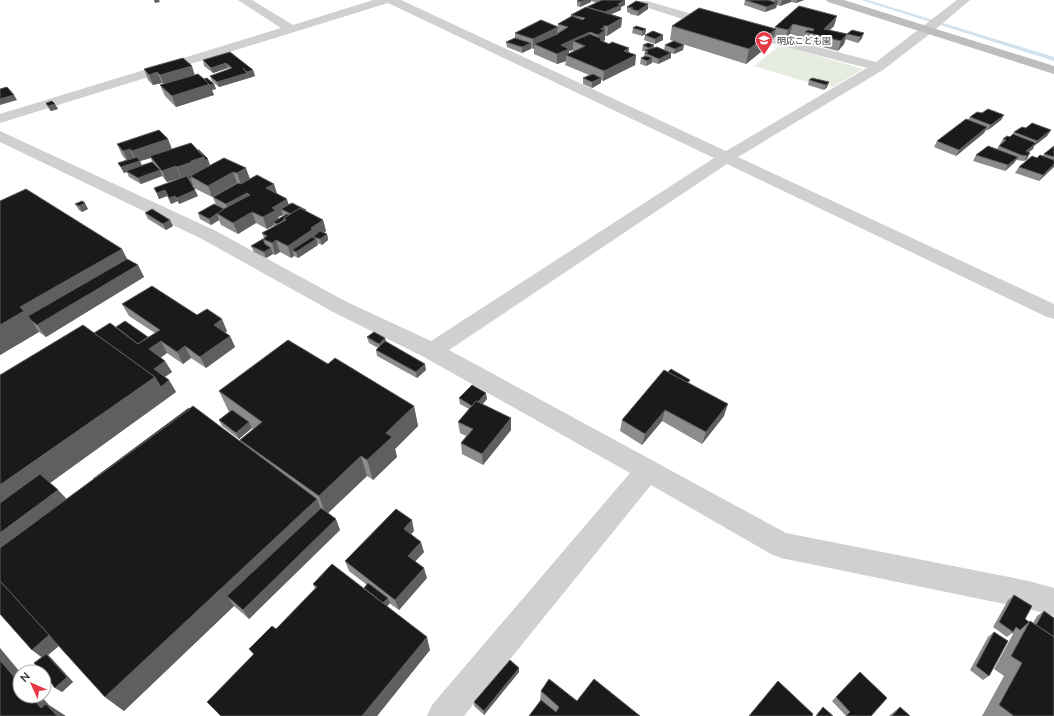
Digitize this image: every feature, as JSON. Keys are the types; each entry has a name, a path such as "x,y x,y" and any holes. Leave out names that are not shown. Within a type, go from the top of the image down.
{"street":[{"path":"244,0 290,29"},
{"path":"0,119 385,0"},
{"path":"392,0 1054,312"},
{"path":"832,0 934,25 1054,70"},
{"path":"432,352 725,158 878,67 934,25 964,0"},
{"path":"643,4 878,67"},
{"path":"0,136 209,235 340,307 432,352 648,470 781,545 1029,595 1054,602"},
{"path":"443,716 648,470"}],"shaded area":[{"path":"780,45 863,69 833,87 811,80 807,82 754,66"}],"building":[{"path":"602,0 625,0 618,4 621,5 605,12 587,7"},
{"path":"745,0 768,0 777,3 767,7"},
{"path":"636,1 648,4 638,11 627,7"},
{"path":"799,6 837,16 824,29 847,34 841,41 805,32 808,30 813,31 814,29 793,24 788,30 775,27"},
{"path":"586,7 622,18 608,26 603,26 605,27 601,29 605,30 598,35 590,32 561,45 569,49 557,54 534,44 558,34 568,27 558,24 572,16 583,20 585,18 571,15"},
{"path":"699,8 776,29 749,49 672,26"},
{"path":"541,20 558,27 533,39 515,33"},
{"path":"636,26 646,29 643,31 633,28"},
{"path":"852,30 864,33 860,37 847,34"},
{"path":"653,31 663,35 655,39 645,35"},
{"path":"590,34 609,44 612,42 629,48 624,51 636,55 604,71 566,55 585,46 573,41"},
{"path":"515,38 531,43 522,47 506,42"},
{"path":"674,41 684,45 675,49 665,45"},
{"path":"648,43 654,45 649,48 643,45"},
{"path":"657,47 671,53 659,59 645,53 648,52 645,50"},
{"path":"230,52 253,70 247,72 243,68 247,73 217,82 210,76 232,68 226,63 211,68 203,60"},
{"path":"646,56 652,58 647,61 641,58"},
{"path":"183,58 192,66 160,75 157,72 149,75 144,69"},
{"path":"198,74 210,84 172,96 160,85"},
{"path":"593,74 601,78 592,82 583,78"},
{"path":"207,78 214,84 210,85 204,79"},
{"path":"812,78 829,82 826,85 809,80"},
{"path":"7,87 14,95 0,99 0,89"},
{"path":"52,101 55,104 48,106 46,103"},
{"path":"988,109 1004,115 991,125 970,117 977,112 982,113"},
{"path":"966,119 987,127 959,150 937,141"},
{"path":"1032,123 1051,130 1037,141 1014,132 1022,127 1026,128"},
{"path":"159,130 168,139 132,151 130,149 123,151 117,144"},
{"path":"1013,134 1036,143 1026,151 1030,153 1027,156 999,146 1006,140 1003,139 1007,136 1010,137"},
{"path":"191,143 204,157 162,171 150,156"},
{"path":"988,146 1018,157 1008,165 976,155"},
{"path":"1054,146 1054,157 1044,154"},
{"path":"199,150 208,159 205,160"},
{"path":"1040,155 1054,160 1054,164 1043,175 1019,167 1032,156 1037,158"},
{"path":"137,157 140,161 121,167 118,163"},
{"path":"224,158 246,168 237,173 233,172 208,186 190,176"},
{"path":"152,162 160,170 138,178 126,171"},
{"path":"257,175 274,184 266,188 287,199 272,208 276,210 263,217 252,212 233,223 216,213 250,195 247,193 226,204 213,197 238,183 241,184"},
{"path":"187,176 195,190 177,198 175,196 169,198 165,190 157,193 154,188"},
{"path":"26,189 122,249 20,307 24,311 0,325 0,201"},
{"path":"82,201 85,203 79,206 75,204"},
{"path":"292,203 306,210 300,208 291,214 281,209"},
{"path":"214,204 224,209 209,219 198,213"},
{"path":"300,208 323,220 311,228 313,229 288,246 276,240 272,243 263,239 267,236 262,233 286,220 284,218"},
{"path":"152,209 170,220 163,224 145,213"},
{"path":"287,214 289,215 277,224 273,222"},
{"path":"320,231 327,234 320,239 313,237"},
{"path":"312,237 316,239 296,252 292,250"},
{"path":"263,239 265,244 271,248 264,252 251,246"},
{"path":"127,259 138,265 37,325 28,316"},
{"path":"152,286 197,315 207,309 222,319 214,325 230,336 200,357 185,346 177,352 161,341 149,349 165,361 154,369 169,380 161,387 155,377 94,333 110,323 138,344 160,330 122,304"},
{"path":"125,321 148,337 138,344 116,327"},
{"path":"83,325 155,377 0,485 0,375"},
{"path":"374,332 385,338 379,344 367,337"},
{"path":"288,340 328,364 335,358 414,406 386,433 392,437 367,460 361,456 319,496 240,440 262,422 219,391"},
{"path":"385,341 425,364 416,372 376,350"},
{"path":"671,369 690,380 687,383 668,372"},
{"path":"664,370 728,404 706,432 665,410 645,434 622,420"},
{"path":"472,385 486,393 472,406 459,398"},
{"path":"476,401 511,418 482,454 461,443 473,429 458,422"},
{"path":"193,406 317,499 105,697 0,581 0,548"},
{"path":"189,408 190,409 93,479"},
{"path":"232,410 249,422 236,433 219,420"},
{"path":"40,474 58,490 0,533 0,503"},
{"path":"321,508 336,519 243,610 227,596"},
{"path":"396,509 412,520 404,529 421,542 408,556 424,568 395,600 345,561"},
{"path":"332,564 427,637 362,716 221,716 207,702 254,654 249,649 272,626 276,629 317,587 313,584"},
{"path":"0,581 49,635 32,650 0,614"},
{"path":"368,583 388,598 383,603 364,588"},
{"path":"1014,595 1032,606 1025,619 1029,622 1020,630 1016,627 1013,632 999,622"},
{"path":"1044,611 1054,618 1054,637 1036,625"},
{"path":"1030,621 1054,637 1054,716 1014,716 999,705 1022,663 1011,656"},
{"path":"994,632 1008,641 989,676 976,666"},
{"path":"46,654 67,677 55,688 52,684 52,664 34,663"},
{"path":"0,660 12,674 12,704 38,704 41,708 46,704 57,716 0,716"},
{"path":"510,660 519,668 484,711 474,702"},
{"path":"860,672 887,698 871,716 846,716 850,712 836,697"},
{"path":"549,679 577,701 594,679 640,716 529,716 541,700 556,712 559,707 541,691"},
{"path":"778,681 813,714 812,716 749,716"},
{"path":"823,707 833,716 816,716"},
{"path":"900,707 910,716 892,716"}],"waterway":[{"path":"863,0 1054,59"}],"place":[{"name":"明応こども園","path":"764,55"}]}
